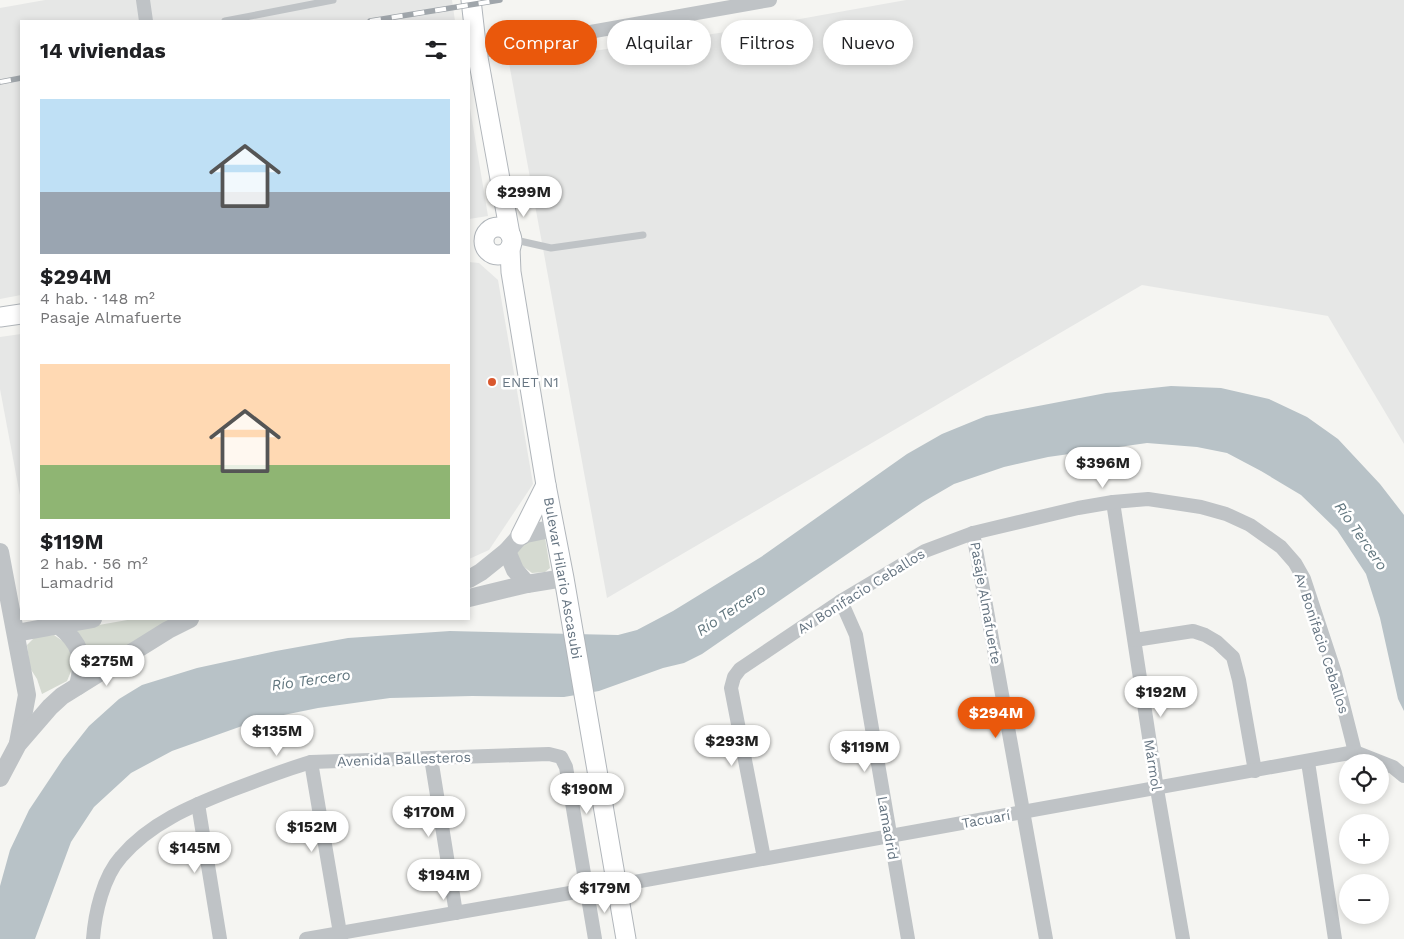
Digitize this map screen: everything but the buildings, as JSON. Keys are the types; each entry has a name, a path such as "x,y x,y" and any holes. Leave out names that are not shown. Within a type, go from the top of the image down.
{"main road":[{"path":"471,0 477,52 504,209 493,240"},
{"name":"Bulevar Hilario Ascasubi","path":"493,240 511,272 546,485 564,578 626,939"},
{"path":"0,317 20,314"},
{"path":"521,535 546,485"}],"street":[{"path":"143,0 146,20"},
{"path":"477,52 770,0"},
{"name":"Av Bonifacio Ceballos","path":"764,858 731,688 734,677 740,669 840,601 925,551 973,533 1078,508 1148,499 1201,507 1226,514 1250,525 1281,547 1295,563 1304,579 1335,673 1355,752"},
{"name":"Mármol","path":"1113,502 1156,789 1183,939"},
{"path":"470,578 507,551 521,535 555,528"},
{"name":"Pasaje Almafuerte","path":"973,533 1046,939"},
{"path":"507,551 514,570 527,584"},
{"path":"0,552 27,695 18,744"},
{"path":"470,598 527,584 564,578"},
{"name":"Lamadrid","path":"840,601 856,635 908,939"},
{"path":"16,633 88,620"},
{"path":"1,773 18,744 50,706 78,686 188,620"},
{"path":"58,626 71,636 79,649 82,661 78,686"},
{"path":"1135,640 1193,631 1217,642 1233,657 1255,770"},
{"path":"27,695 50,706"},
{"path":"1355,752 1393,767 1404,776"},
{"name":"Tacuarí","path":"618,885 1355,752"},
{"name":"Avenida Ballesteros","path":"93,939 95,914 105,884 120,857 148,832 170,817 198,804 279,772 311,762 548,754 561,757 566,766 587,890"},
{"path":"431,758 456,913"},
{"path":"311,762 340,936"},
{"path":"1308,762 1335,939"},
{"path":"198,804 220,939"},
{"path":"306,939 340,936 587,890 595,939"}],"lane":[{"path":"229,20 333,0"},
{"path":"493,240 551,248 642,235"}],"shaded area":[{"path":"45,0 452,0 455,20 20,20 20,295 0,299 0,8"},
{"path":"906,0 1404,0 1404,444 1328,316 1142,285 607,598 509,65 597,65 597,50 607,49 607,65 711,65 711,34 721,33 721,65 813,65 813,20 794,20"},
{"path":"470,108 488,216 470,219"},
{"name":"ENET N1","path":"470,262 479,263 498,280 533,484 489,550 470,559"},
{"path":"20,334 20,496 0,389 0,337"},
{"path":"545,537 550,568 545,572 532,573 520,564 517,552 522,541"},
{"path":"127,620 173,620 87,669 86,648 76,629"},
{"path":"54,635 64,642 73,654 72,669 67,681 42,694 37,679 30,668 27,645 35,637"}],"water":[{"name":"Río Tercero","path":"1171,386 1221,388 1269,399 1307,417 1338,439 1380,484 1404,515 1404,711 1398,699 1380,618 1366,574 1337,530 1301,495 1227,453 1197,447 1147,443 1048,457 1004,467 954,484 923,502 702,654 684,663 663,668 599,691 564,697 472,696 390,698 318,708 259,720 172,751 131,773 94,807 71,842 35,939 0,939 0,886 10,850 29,810 63,759 89,726 119,699 142,685 197,668 348,638 450,631 618,635 637,630 673,611 761,557 907,454 942,434 986,416 1106,393"}],"railway":[{"path":"376,20 500,0"},
{"path":"0,82 20,78"}],"place":[{"name":"ENET N1","path":"492,382"}]}
